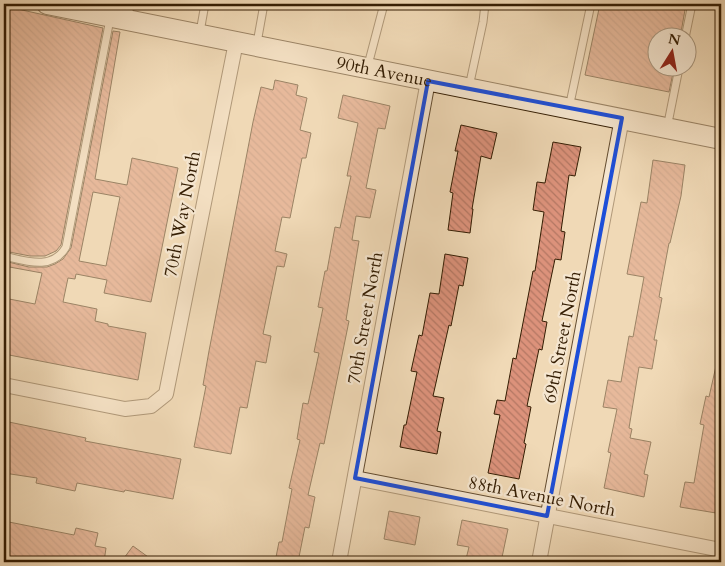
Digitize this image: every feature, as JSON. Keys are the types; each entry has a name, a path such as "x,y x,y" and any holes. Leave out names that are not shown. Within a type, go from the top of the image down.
{"street":[{"name":"90th Avenue","path":"47,4 123,13 199,35 721,139"},
{"name":"70th Way North","path":"4,386 125,409 151,406 166,394 236,42"},
{"name":"70th Street North","path":"339,562 428,81"},
{"name":"69th Street North","path":"539,562 622,118"},
{"name":"88th Avenue North","path":"355,478 721,550"}],"lane":[{"path":"199,35 205,4"},
{"path":"257,46 264,4"},
{"path":"367,68 384,4"},
{"path":"468,88 484,22 485,4"},
{"path":"569,108 591,4"},
{"path":"687,28 692,4"},
{"path":"4,256 30,262 45,262 61,256 66,248 123,13"},
{"path":"667,128 677,78"}],"highlighted area":[{"path":"428,81 622,118 547,516 355,478"}],"building":[{"path":"600,4 686,4 682,28 648,28 648,78 672,78 669,92 585,75"},
{"path":"4,6 103,28 61,245 56,251 45,256 30,256 4,251"},
{"path":"113,31 120,32 95,179 127,185 132,158 178,168 151,302 104,293 107,280 76,274 75,279 68,278 63,302 97,309 95,321 108,324 108,326 146,333 138,380 4,354 4,298 35,304 42,273 4,266 4,261 29,267 47,267 63,259 71,248","holes":["93,192 120,197 106,266 79,261"]},
{"path":"275,80 298,85 296,95 307,98 300,130 311,133 306,158 302,158 290,218 282,217 275,251 287,254 284,267 277,266 263,334 271,336 266,363 256,361 247,408 240,407 231,454 194,447 206,386 203,385 209,351 253,122 261,87 273,90"},
{"path":"343,95 390,106 385,129 378,128 366,188 376,190 370,218 356,216 352,240 359,241 346,320 349,321 324,444 320,443 308,495 315,497 309,528 305,527 298,562 275,562 279,542 282,542 292,489 289,488 300,440 297,439 303,403 308,404 319,353 314,352 323,308 318,307 325,271 327,271 335,227 340,228 351,176 347,176 358,123 338,118"},
{"path":"461,125 497,133 491,159 481,156 470,233 448,230 453,193 450,192 458,151 455,151"},
{"path":"553,142 581,147 575,176 569,175 561,231 565,232 561,260 555,259 542,321 547,322 542,350 539,349 527,406 531,407 519,479 488,473 500,415 494,414 497,400 505,401 513,358 516,359 533,271 535,271 544,212 533,210 537,182 545,183"},
{"path":"653,160 685,165 681,196 669,243 659,297 662,298 654,340 657,340 652,369 639,367 629,428 632,429 630,438 651,442 644,474 648,475 644,497 604,488 611,453 608,452 617,409 603,407 608,380 621,382 629,336 633,337 644,277 627,274 641,202 647,203"},
{"path":"445,254 468,258 463,286 459,285 451,326 449,325 433,396 444,398 437,431 441,432 437,454 400,447 417,372 411,371 419,335 422,336 430,293 439,294"},
{"path":"716,366 721,367 721,470 718,488 721,488 716,513 680,507 685,482 694,483 704,425 700,424 706,396 709,397"},
{"path":"4,421 86,438 85,441 181,459 173,499 77,483 75,491 36,483 37,478 4,473"},
{"path":"389,511 420,517 415,545 384,539"},
{"path":"462,520 508,529 501,562 480,562 466,559 469,547 457,545"},
{"path":"4,521 74,535 76,528 98,533 95,546 106,548 104,562 4,562"},
{"path":"133,546 155,562 121,562"}]}
